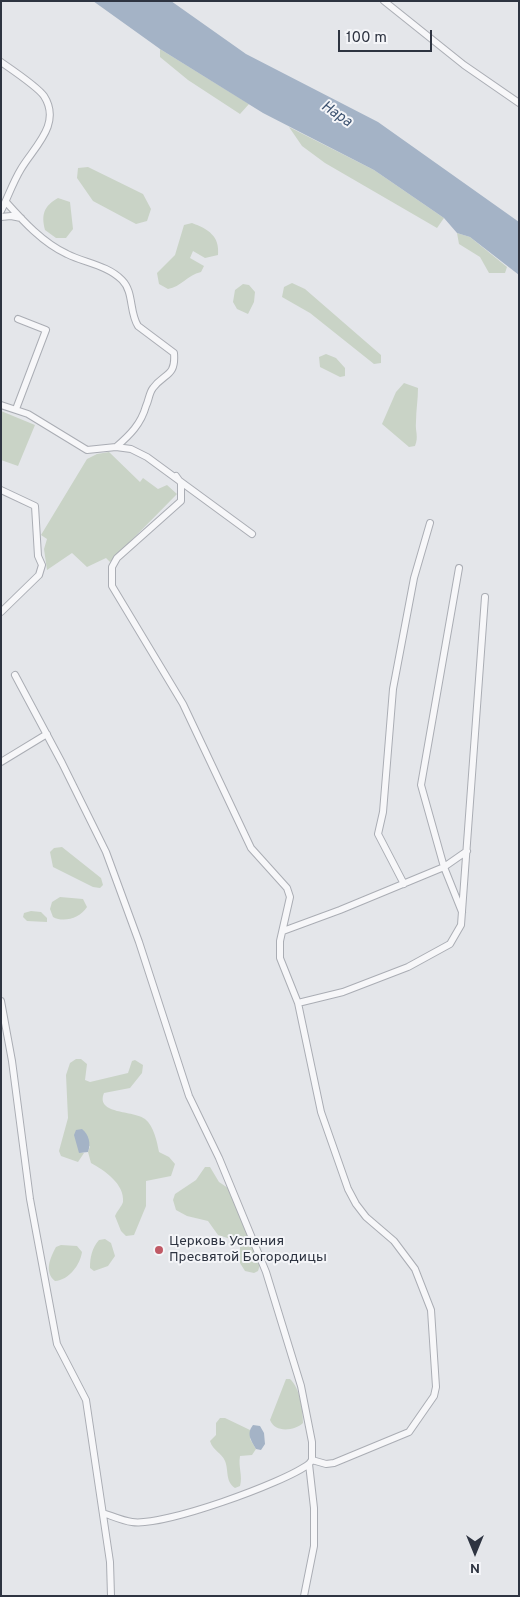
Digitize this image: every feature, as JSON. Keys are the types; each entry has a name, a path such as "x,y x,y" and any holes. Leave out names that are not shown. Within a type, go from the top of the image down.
{"street":[{"path":"384,1 464,65 519,103"},
{"path":"1,62 44,96 48,111 47,132 20,169 1,211"},
{"path":"6,202 55,248 106,268 121,278 128,286 135,321 138,326 174,353 175,360 170,375 153,388 146,407 132,434 116,447"},
{"path":"1,217 11,216 22,219"},
{"path":"16,410 46,330 18,319"},
{"path":"1,405 16,410 52,428 88,450 116,447 131,449 176,476 252,534"},
{"path":"103,1512 133,1523 167,1517 252,1493 311,1462 334,1463 409,1432 434,1396 436,1363 431,1310 415,1269 394,1241 366,1217 348,1189 321,1112 298,1003 280,958 290,897 287,888 251,848 183,704 112,586 112,568 117,558 181,501 181,483 176,476"},
{"path":"1,490 35,506 38,556 42,565 39,575 1,612"},
{"path":"404,884 378,834 383,812 394,681 414,578 430,523"},
{"path":"459,568 421,785 444,867 462,913"},
{"path":"298,1003 343,992 416,962 450,944 461,925 485,597"},
{"path":"15,675 106,852 139,942 189,1096 219,1158 266,1272 301,1386 312,1442 314,1546 304,1596"},
{"path":"1,762 47,734"},
{"path":"283,931 300,926 444,867 467,851"},
{"path":"1,1001 44,1278 57,1344 86,1400 110,1562 111,1596"}],"shaded area":[{"path":"160,49 249,104 240,114 188,80 160,57"},
{"path":"289,127 374,170 444,218 437,228 325,163 302,146"},
{"path":"88,167 143,194 151,209 147,221 136,224 93,201 77,178 78,168"},
{"path":"58,198 70,202 73,229 66,238 56,238 45,230 45,211"},
{"path":"192,223 212,234 217,243 218,255 205,258 193,251 190,258 204,266 201,272 168,289 159,284 157,273 175,255 184,225"},
{"path":"457,233 470,237 507,267 505,273 489,273 480,257 459,244"},
{"path":"292,283 305,289 381,355 381,363 374,364 310,313 282,297 284,287"},
{"path":"243,284 249,285 255,292 254,302 248,314 237,309 233,302 235,290"},
{"path":"326,354 336,358 345,368 345,376 340,377 320,367 319,357"},
{"path":"404,383 418,388 417,439 415,446 409,447 382,424 396,392"},
{"path":"1,411 35,425 18,466 1,460"},
{"path":"109,452 140,482 143,478 158,489 167,485 177,494 110,562 106,558 87,567 72,553 47,570 44,549 47,539 41,535 87,459 97,454"},
{"path":"62,847 101,878 103,885 100,888 93,887 53,867 50,852 54,848"},
{"path":"60,897 83,899 87,907 76,917 62,920 57,919 53,917 50,909 52,902"},
{"path":"31,911 41,912 47,918 47,922 27,921 23,917 24,913"},
{"path":"76,1059 81,1059 87,1064 85,1080 90,1082 128,1073 132,1061 135,1060 143,1065 142,1073 130,1088 104,1093 103,1100 110,1109 140,1116 145,1119 153,1130 159,1152 169,1157 175,1164 171,1176 146,1181 146,1206 134,1235 126,1236 121,1231 115,1216 123,1202 121,1189 113,1178 91,1163 88,1152 90,1146 79,1152 84,1153 78,1162 61,1156 59,1151 68,1118 66,1075 70,1063"},
{"path":"205,1167 210,1167 219,1182 228,1188 260,1265 258,1271 254,1273 245,1271 240,1263 240,1242 218,1235 208,1221 187,1216 176,1210 173,1200 175,1194 196,1180"},
{"path":"105,1239 111,1243 115,1256 108,1266 94,1271 90,1268 92,1253 99,1240"},
{"path":"61,1245 77,1246 82,1252 79,1262 73,1271 65,1278 55,1281 50,1273 49,1265 56,1247"},
{"path":"286,1379 290,1379 299,1393 303,1423 295,1428 280,1429 272,1424 270,1420"},
{"path":"220,1418 225,1418 250,1430 250,1439 256,1449 252,1455 240,1456 241,1482 240,1486 235,1488 228,1479 224,1458 210,1441 216,1435 216,1423"}],"water":[{"name":"Нара","path":"93,1 171,1 246,54 378,122 519,222 519,275 470,237 457,233 444,218 374,170 263,113 160,49"},
{"path":"82,1129 89,1139 89,1145 88,1152 79,1153 74,1135 76,1130"},
{"path":"253,1425 260,1426 264,1433 265,1444 261,1450 256,1449 250,1437"}],"place":[{"name":"Церковь Успения Пресвятой Богородицы","path":"159,1250"}]}
